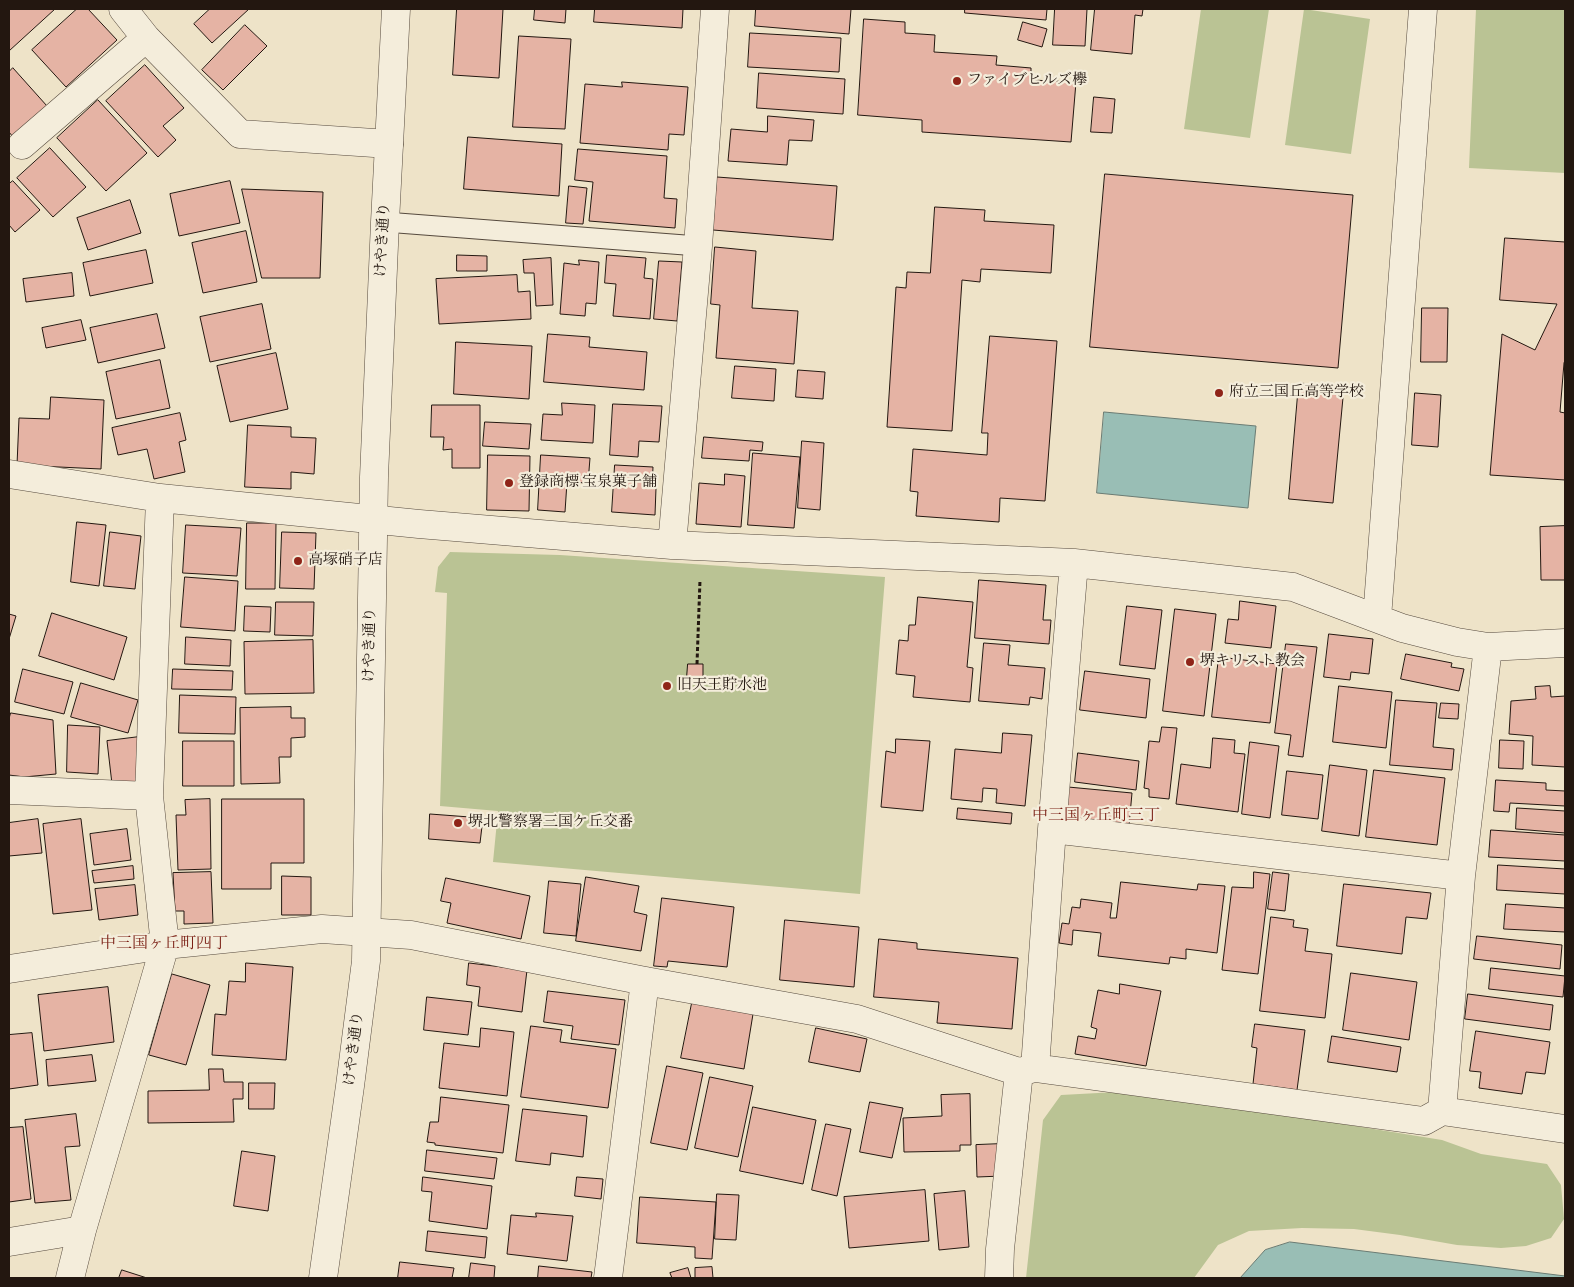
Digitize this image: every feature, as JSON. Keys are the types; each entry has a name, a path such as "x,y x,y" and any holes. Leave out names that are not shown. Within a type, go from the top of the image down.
{"street":[{"path":"124,9 146,38 240,134 389,144"},
{"name":"けやき通り","path":"323,1278 352,1076 366,961 373,520 396,9"},
{"path":"672,545 698,246 715,9"},
{"path":"1377,618 1423,9"},
{"path":"22,145 146,38"},
{"path":"9,474 160,498 373,520 672,545 1074,563 1293,587 1402,628 1427,635 1488,646 1565,643"},
{"path":"70,1278 82,1230 165,945 149,796 160,498"},
{"path":"999,1278 1000,1249 1027,1070 1052,829 1074,563"},
{"path":"1442,1111 1460,876 1488,646"},
{"path":"9,790 149,796"},
{"path":"1052,829 1460,876"},
{"path":"9,969 165,945 322,928 366,930 411,935 645,981 858,1019 1027,1070 1424,1121 1442,1111 1565,1130"},
{"path":"608,1278 645,981"},
{"path":"9,1242 82,1230"}],"lane":[{"path":"385,222 698,246"}],"path":[{"path":"697,664 699,613"}],"green space":[{"path":"1201,9 1269,9 1250,138 1184,129"},
{"path":"1304,9 1370,19 1351,154 1285,145"},
{"path":"1476,9 1565,9 1565,173 1469,168"},
{"path":"450,552 560,555 885,577 860,894 493,862 498,811 440,806 447,593 435,592 438,567"},
{"path":"1117,1092 1163,1095 1442,1140 1481,1154 1547,1164 1561,1185 1564,1219 1551,1238 1526,1246 1501,1248 1457,1245 1354,1229 1302,1228 1249,1231 1218,1245 1194,1278 1026,1278 1043,1120 1061,1095"}],"water":[{"path":"1104,412 1256,426 1248,508 1097,493"},
{"path":"1290,1242 1565,1276 1565,1278 1240,1278 1265,1250"}],"building":[{"path":"9,9 55,9 9,51"},
{"path":"77,9 88,9 117,40 66,87 32,50"},
{"path":"210,9 249,9 212,43 194,24"},
{"path":"457,9 503,9 499,78 453,75"},
{"path":"535,9 566,9 565,23 534,20"},
{"path":"595,9 683,9 682,28 594,22"},
{"path":"756,9 851,9 849,34 755,26"},
{"path":"965,9 1047,9 1046,20 965,13"},
{"path":"1055,9 1087,9 1085,46 1053,45"},
{"path":"1095,9 1143,9 1142,16 1135,15 1132,54 1091,50"},
{"name":"ファイブヒルズ欅","path":"864,19 905,22 905,33 935,35 934,52 997,56 996,65 1031,68 1031,80 1076,82 1071,142 922,132 922,120 858,115"},
{"path":"1023,22 1047,29 1042,47 1018,40"},
{"path":"245,25 267,46 223,90 202,70"},
{"path":"750,33 841,38 839,72 748,67"},
{"path":"519,36 571,39 565,129 513,127"},
{"path":"145,65 184,108 163,126 176,140 158,157 106,101"},
{"path":"13,68 47,106 13,137 9,132 9,72"},
{"path":"759,73 845,79 843,114 757,108"},
{"path":"622,82 688,87 684,135 669,134 668,150 580,143 585,84 622,87"},
{"path":"1094,97 1115,99 1112,133 1091,132"},
{"path":"98,100 147,153 106,191 57,138"},
{"path":"768,116 814,120 812,141 789,140 787,165 728,161 731,129 767,132"},
{"path":"468,137 562,144 559,196 464,189"},
{"path":"50,148 86,187 53,217 17,178"},
{"path":"578,149 667,156 664,198 677,199 675,228 589,221 593,182 575,180"},
{"path":"1105,174 1353,195 1338,368 1090,347"},
{"path":"717,177 837,186 833,240 713,230"},
{"path":"13,181 40,210 15,232 9,225 9,184"},
{"path":"230,181 240,223 179,236 170,194"},
{"path":"569,186 587,188 583,224 566,223"},
{"path":"242,189 323,192 320,278 262,278"},
{"path":"130,200 141,233 88,250 77,218"},
{"path":"935,207 985,210 984,221 1054,225 1051,273 981,269 980,282 962,280 952,431 887,427 896,287 906,288 907,272 930,273"},
{"path":"246,231 257,282 203,293 192,243"},
{"path":"1505,238 1565,242 1565,360 1560,412 1565,413 1565,480 1490,475 1502,334 1535,350 1557,304 1500,300"},
{"path":"715,247 756,251 752,308 798,311 794,364 716,358 720,305 711,304"},
{"path":"146,250 153,283 90,296 83,263"},
{"path":"457,255 487,256 487,271 457,271"},
{"path":"607,255 646,258 644,278 653,279 650,319 613,316 616,284 605,283"},
{"path":"551,258 553,305 536,306 534,273 524,273 523,260"},
{"path":"579,260 599,262 596,304 586,303 585,316 560,314 564,263 579,265"},
{"path":"659,261 682,262 677,321 654,319"},
{"path":"72,273 74,296 26,302 23,279"},
{"path":"517,275 518,292 530,291 531,319 439,324 436,279"},
{"path":"262,304 271,349 210,362 200,317"},
{"path":"1422,308 1448,308 1447,362 1421,362"},
{"path":"157,314 165,348 98,363 90,328"},
{"path":"81,320 86,340 46,348 42,328"},
{"path":"548,334 590,337 589,347 647,352 644,390 544,382"},
{"path":"990,336 1057,341 1045,501 1000,498 999,522 916,516 918,492 910,491 913,449 987,455 988,433 982,433"},
{"path":"456,342 532,346 529,399 454,394"},
{"path":"276,353 288,409 230,422 217,366"},
{"path":"160,360 170,408 116,419 106,372"},
{"path":"735,366 776,369 774,401 732,398"},
{"path":"798,370 825,372 823,399 796,397"},
{"path":"1299,383 1344,387 1333,503 1289,499"},
{"path":"1415,393 1441,395 1438,447 1412,445"},
{"path":"51,397 104,400 101,469 17,465 19,418 49,419"},
{"path":"562,403 595,405 593,443 541,440 543,414 562,415"},
{"path":"613,404 662,406 659,442 639,441 638,457 610,455"},
{"path":"432,405 480,405 480,468 452,468 452,449 443,450 444,437 431,437"},
{"path":"180,413 186,440 179,442 185,472 154,479 147,449 118,455 112,428"},
{"path":"485,422 531,424 529,449 483,446"},
{"path":"248,425 291,427 291,437 316,438 314,474 291,472 291,489 245,487"},
{"path":"704,437 763,442 762,451 750,450 749,461 702,458"},
{"path":"802,441 824,443 820,510 798,508"},
{"path":"753,453 800,457 794,528 748,525"},
{"name":"登録商標 宝泉菓子舗","path":"488,455 530,456 529,511 487,510"},
{"path":"541,455 590,458 588,483 567,482 565,512 538,510"},
{"path":"615,465 653,467 652,488 656,488 655,515 612,512"},
{"path":"725,474 745,476 741,527 696,524 699,483 724,485"},
{"path":"77,522 106,525 99,586 71,582"},
{"path":"247,523 276,523 275,589 246,589"},
{"path":"186,525 241,528 237,576 183,573"},
{"path":"1565,526 1565,580 1541,580 1540,527"},
{"path":"110,532 141,536 135,589 104,586"},
{"name":"高塚硝子店","path":"282,532 316,533 314,589 280,588"},
{"path":"185,577 238,581 235,631 181,627"},
{"path":"979,580 1046,585 1043,620 1051,620 1049,644 975,638"},
{"path":"918,597 973,602 967,667 973,668 970,702 913,697 915,676 896,674 899,640 908,641 909,625 915,625"},
{"path":"1240,601 1276,606 1271,648 1225,643 1228,619 1238,620"},
{"path":"276,602 314,602 313,636 275,635"},
{"path":"245,606 271,607 270,632 244,631"},
{"path":"1127,606 1162,610 1155,669 1120,665"},
{"name":"堺キリスト教会","path":"1175,609 1216,614 1204,716 1163,711"},
{"path":"52,613 127,637 114,680 39,656"},
{"path":"9,614 16,616 9,639"},
{"path":"1329,634 1373,639 1369,674 1351,672 1350,680 1324,677"},
{"path":"186,637 231,640 230,666 185,664"},
{"path":"313,640 314,693 245,694 244,642"},
{"path":"984,643 1010,645 1008,665 1045,668 1042,699 1030,697 1029,705 979,701"},
{"path":"1286,644 1317,647 1303,757 1288,755 1291,735 1275,733"},
{"path":"1406,654 1452,663 1451,667 1464,669 1459,691 1401,679"},
{"path":"1219,657 1277,664 1270,723 1212,717"},
{"path":"688,664 703,664 703,677 687,677"},
{"path":"23,669 73,682 64,714 15,702"},
{"path":"173,669 233,671 232,690 172,689"},
{"path":"1085,671 1150,679 1146,718 1080,710"},
{"path":"81,683 138,700 128,733 71,717"},
{"path":"1339,686 1392,692 1386,748 1333,742"},
{"path":"1550,686 1551,697 1565,696 1565,767 1532,765 1533,736 1509,734 1511,701 1536,699 1535,687"},
{"path":"180,695 236,697 235,734 179,733"},
{"path":"1396,700 1437,703 1433,747 1454,749 1452,770 1390,765"},
{"path":"1441,703 1459,704 1458,719 1439,718"},
{"path":"291,707 291,718 305,718 305,737 291,738 291,757 279,757 280,783 241,784 240,708"},
{"path":"11,713 53,720 56,774 24,777 9,775 9,719"},
{"path":"68,725 100,727 98,774 67,772"},
{"path":"1162,727 1177,728 1169,799 1149,797 1149,789 1144,788 1149,741 1159,742"},
{"path":"1003,733 1032,735 1025,806 996,803 997,789 983,788 982,802 951,799 955,749 1001,753"},
{"path":"139,737 144,781 112,784 107,741"},
{"path":"1213,738 1235,740 1234,753 1245,754 1238,812 1176,804 1181,764 1210,768"},
{"path":"896,739 930,741 923,811 881,807 886,751 895,753"},
{"path":"1500,740 1524,741 1523,769 1499,768"},
{"path":"183,741 234,741 234,786 183,786"},
{"path":"1250,742 1279,746 1270,818 1242,814"},
{"path":"1078,753 1139,761 1136,790 1075,782"},
{"path":"1330,765 1367,770 1359,836 1322,831"},
{"path":"1374,770 1445,778 1437,845 1366,837"},
{"path":"1287,771 1323,775 1318,819 1282,815"},
{"path":"1496,780 1546,783 1546,790 1565,791 1565,806 1510,803 1509,812 1494,811"},
{"path":"1068,787 1132,793 1129,826 1079,821 1067,805"},
{"path":"210,799 211,869 178,870 176,815 186,815 185,800"},
{"path":"222,799 304,799 304,863 271,863 271,889 222,889"},
{"path":"958,808 1012,813 1011,824 957,819"},
{"path":"1517,808 1565,811 1565,833 1516,829"},
{"path":"430,814 483,818 480,843 429,839"},
{"path":"38,819 42,853 9,856 9,823"},
{"path":"81,819 92,910 53,914 43,824"},
{"path":"127,829 131,860 94,865 90,834"},
{"path":"1491,830 1565,835 1565,861 1489,857"},
{"path":"1498,865 1565,869 1565,894 1497,890"},
{"path":"133,866 134,879 94,883 92,871"},
{"path":"211,872 213,923 184,924 184,911 175,911 173,873"},
{"path":"1254,872 1270,874 1258,974 1222,970 1232,887 1253,888"},
{"path":"1273,872 1289,874 1285,911 1268,909"},
{"path":"282,876 311,877 311,915 282,915"},
{"path":"586,877 639,886 634,912 647,915 641,951 576,941"},
{"path":"446,878 530,896 521,939 447,923 451,903 441,901"},
{"path":"549,881 581,884 576,936 544,933"},
{"path":"1121,882 1197,890 1198,884 1225,886 1217,953 1186,949 1186,959 1170,957 1169,964 1098,956 1101,933 1073,930 1072,945 1059,943 1062,923 1069,924 1072,907 1080,908 1081,899 1112,903 1110,918 1116,918"},
{"path":"1344,884 1431,893 1427,919 1406,917 1402,954 1337,946"},
{"path":"135,885 138,915 99,920 95,889"},
{"path":"662,898 734,907 727,967 668,961 667,967 654,966"},
{"path":"1506,904 1565,908 1565,932 1504,929"},
{"path":"1271,917 1294,920 1293,927 1308,929 1305,951 1332,954 1325,1018 1260,1011"},
{"path":"785,920 859,927 854,987 780,980"},
{"path":"1477,936 1562,945 1560,969 1474,959"},
{"path":"879,939 917,943 917,949 1018,958 1012,1029 937,1023 939,1002 874,997"},
{"path":"246,963 293,967 286,1060 212,1055 215,1014 226,1015 229,981 245,982"},
{"path":"469,963 527,970 522,1012 478,1006 480,987 467,985"},
{"path":"1491,968 1565,976 1563,997 1489,989"},
{"path":"1351,973 1417,982 1409,1040 1343,1030"},
{"path":"172,974 210,985 186,1065 149,1055"},
{"path":"1120,984 1161,991 1146,1066 1075,1054 1078,1036 1095,1039 1097,1029 1091,1027 1098,990 1119,994"},
{"path":"108,987 114,1042 44,1051 38,995"},
{"path":"548,991 625,1000 619,1045 571,1039 573,1026 544,1022"},
{"path":"1468,994 1553,1005 1550,1030 1465,1019"},
{"path":"427,997 472,1002 468,1035 424,1030"},
{"path":"692,1003 753,1014 744,1069 681,1058"},
{"path":"1255,1024 1305,1030 1297,1090 1253,1084 1257,1048 1252,1047"},
{"path":"531,1026 562,1030 560,1042 616,1049 608,1108 521,1097"},
{"path":"481,1028 514,1032 507,1096 439,1088 444,1043 479,1047"},
{"path":"816,1028 867,1039 860,1072 809,1062"},
{"path":"1476,1031 1550,1042 1545,1074 1526,1072 1522,1094 1479,1088 1481,1072 1470,1071"},
{"path":"32,1033 38,1085 9,1089 9,1035"},
{"path":"1332,1036 1401,1047 1397,1072 1328,1062"},
{"path":"92,1055 96,1081 48,1086 46,1060"},
{"path":"667,1066 703,1073 687,1150 651,1143"},
{"path":"209,1069 223,1069 224,1082 243,1082 243,1099 233,1099 234,1122 148,1123 148,1091 209,1090"},
{"path":"710,1077 753,1086 738,1157 695,1148"},
{"path":"249,1083 275,1083 274,1109 249,1109"},
{"path":"970,1094 971,1145 960,1145 960,1151 904,1152 903,1118 942,1116 941,1095"},
{"path":"441,1097 509,1105 503,1153 435,1145 435,1143 427,1142 430,1122 438,1122"},
{"path":"870,1102 903,1108 892,1158 860,1152"},
{"path":"753,1107 816,1120 803,1184 740,1171"},
{"path":"523,1109 587,1116 583,1157 551,1153 550,1165 516,1161"},
{"path":"76,1114 80,1146 65,1147 71,1200 35,1203 25,1120"},
{"path":"826,1124 851,1129 837,1196 812,1190"},
{"path":"23,1127 31,1199 9,1202 9,1128"},
{"path":"1001,1144 1002,1176 977,1177 976,1145"},
{"path":"427,1150 497,1158 494,1179 425,1171"},
{"path":"242,1151 275,1156 268,1211 234,1206"},
{"path":"423,1177 492,1186 487,1229 429,1221 432,1192 422,1191"},
{"path":"577,1177 603,1179 601,1199 575,1196"},
{"path":"925,1190 929,1241 849,1248 844,1197"},
{"path":"965,1191 969,1247 939,1250 934,1194"},
{"path":"717,1194 739,1195 736,1240 715,1239"},
{"path":"640,1197 716,1202 712,1259 695,1258 695,1247 637,1243"},
{"path":"536,1213 573,1216 567,1261 507,1254 511,1215 536,1217"},
{"path":"428,1231 487,1237 485,1258 426,1251"},
{"path":"400,1262 454,1268 452,1278 398,1278"},
{"path":"471,1263 495,1266 494,1278 469,1278"},
{"path":"539,1266 592,1272 591,1278 538,1278"},
{"path":"712,1267 713,1278 695,1278 695,1268"},
{"path":"688,1268 691,1278 672,1278 670,1273"},
{"path":"122,1270 147,1278 119,1278"}],"place":[{"name":"ファイブヒルズ欅","path":"957,81"},
{"name":"府立三国丘高等学校","path":"1219,393"},
{"name":"登録商標 宝泉菓子舗","path":"509,483"},
{"name":"高塚硝子店","path":"298,561"},
{"name":"堺キリスト教会","path":"1190,662"},
{"name":"旧天王貯水池","path":"667,686"},
{"name":"堺北警察署三国ケ丘交番","path":"458,823"}],"district":[{"name":"中三国ヶ丘町三丁","path":"1096,817"},
{"name":"中三国ヶ丘町四丁","path":"164,945"}]}
